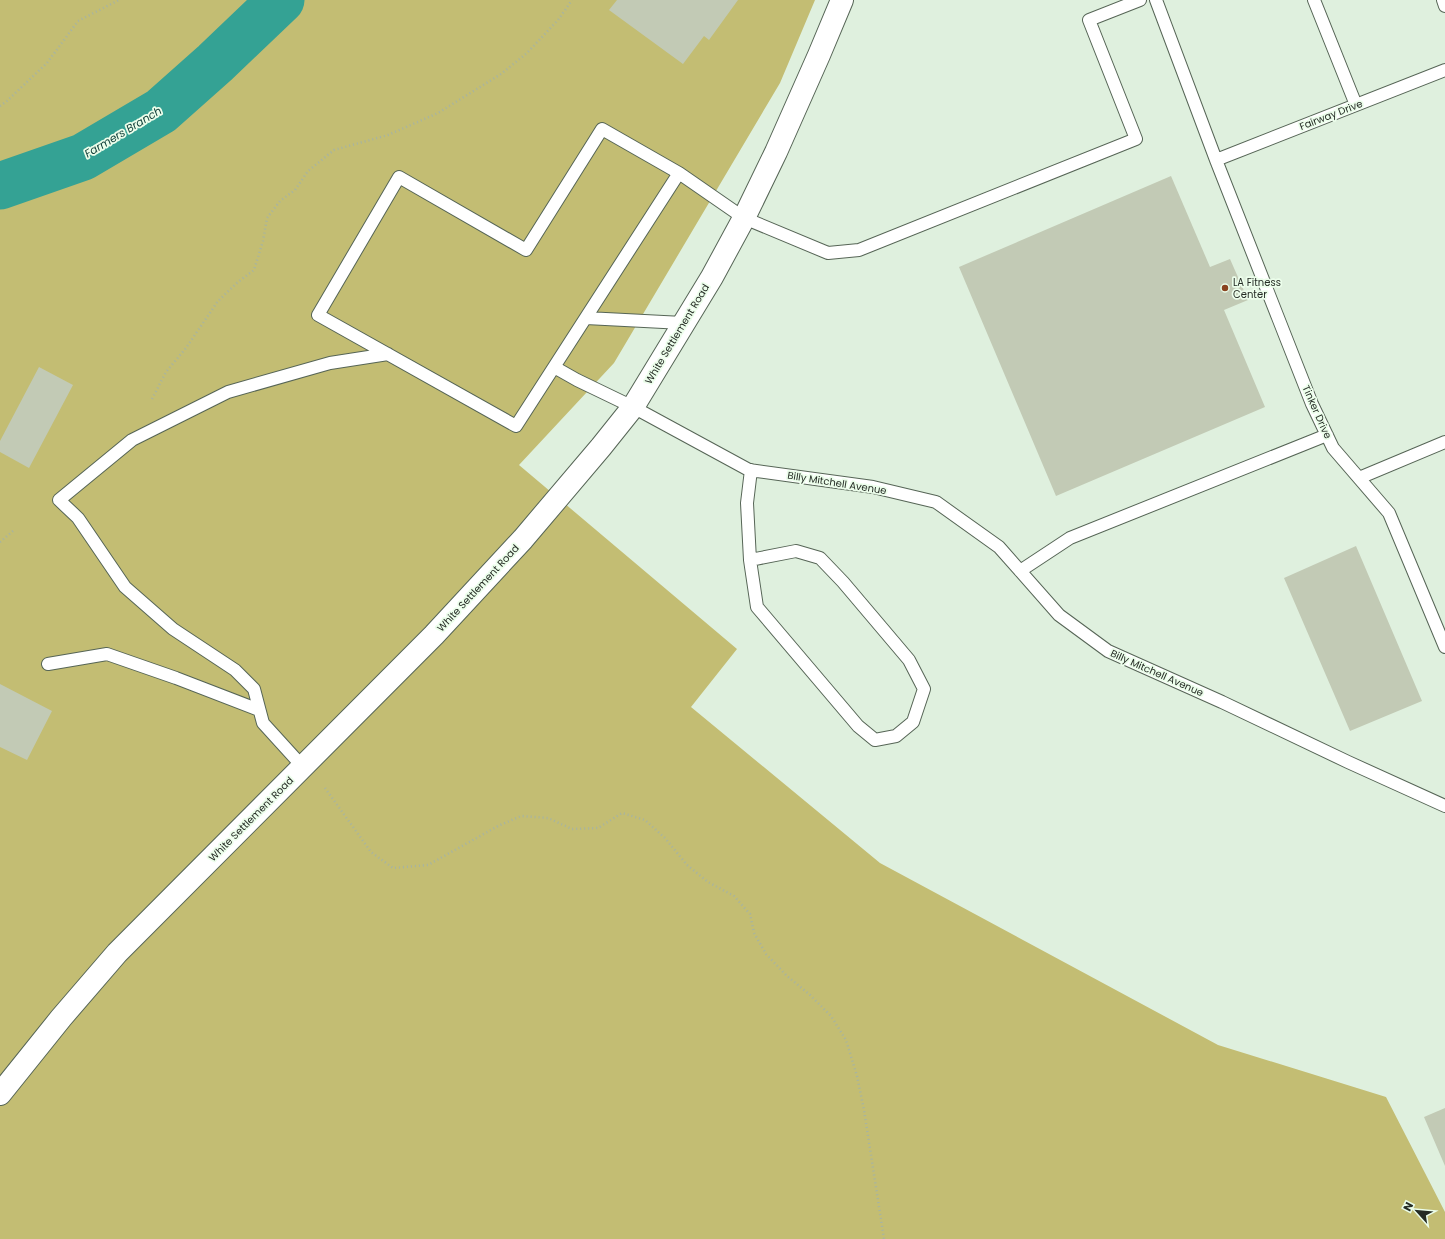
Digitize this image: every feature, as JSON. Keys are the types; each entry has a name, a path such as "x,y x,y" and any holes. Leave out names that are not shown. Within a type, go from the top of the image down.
{"street":[{"name":"White Settlement Road","path":"0,1094 61,1018 117,954 434,635 523,539 633,407 712,277 744,218 776,152 842,0"}],"lane":[{"path":"679,173 516,426 318,315 399,177 526,250 602,129 679,173 744,218 828,253 859,250 1136,139 1089,20 1140,0"},
{"name":"Tinker Drive","path":"1156,0 1216,160 1312,404 1333,448 1388,512 1445,647"},
{"path":"1314,0 1356,105"},
{"path":"1443,0 1445,6"},
{"name":"Fairway Drive","path":"1216,160 1445,70"},
{"path":"586,318 683,323"},
{"path":"303,767 263,723 254,690 235,670 173,629 125,587 78,518 59,500 132,440 228,392 330,363 388,354"},
{"name":"Billy Mitchell Avenue","path":"554,367 751,470 873,487 936,502 999,547 1059,615 1108,651 1222,702 1445,806"},
{"path":"1020,571 1070,538 1327,435"},
{"path":"1359,478 1445,442"},
{"path":"750,560 796,551 820,558 843,582 909,660 924,688 913,722 896,736 875,740 858,726 757,607 750,560 747,503 751,470"},
{"path":"48,664 107,654 176,678 259,710"}],"path":[{"path":"0,106 48,63 78,21 119,0"},
{"path":"152,399 166,372 186,348 218,301 238,282 254,270 263,241 267,218 280,201 295,190 308,171 334,150 388,135 438,113 501,74 527,53 558,20 572,0"},
{"path":"0,542 13,531"},
{"path":"326,788 371,852 393,868 428,865 498,826 521,816 548,818 572,829 598,828 622,813 645,820 665,838 687,865 708,882 734,896 750,914 754,933 766,954 787,976 809,994 831,1016 846,1040 857,1076 864,1110 884,1239"}],"shaded area":[{"path":"0,0 815,0 780,83 614,363 519,465 737,649 691,707 880,863 1218,1045 1386,1097 1445,1212 1445,1239 0,1239"}],"building":[{"path":"617,0 738,0 709,40 704,36 683,64 609,10"},
{"path":"1171,176 1210,267 1230,259 1248,300 1224,310 1265,407 1056,496 959,267"},
{"path":"39,367 73,385 29,468 0,452 0,441"},
{"path":"1356,546 1422,701 1350,731 1284,578"},
{"path":"0,684 52,711 27,760 0,747"},
{"path":"1445,1108 1445,1166 1424,1117"}],"waterway":[{"name":"Farmers Branch","path":"0,186 83,157 161,111 215,63 281,0"}],"place":[{"name":"LA Fitness Center","path":"1225,288"}]}
